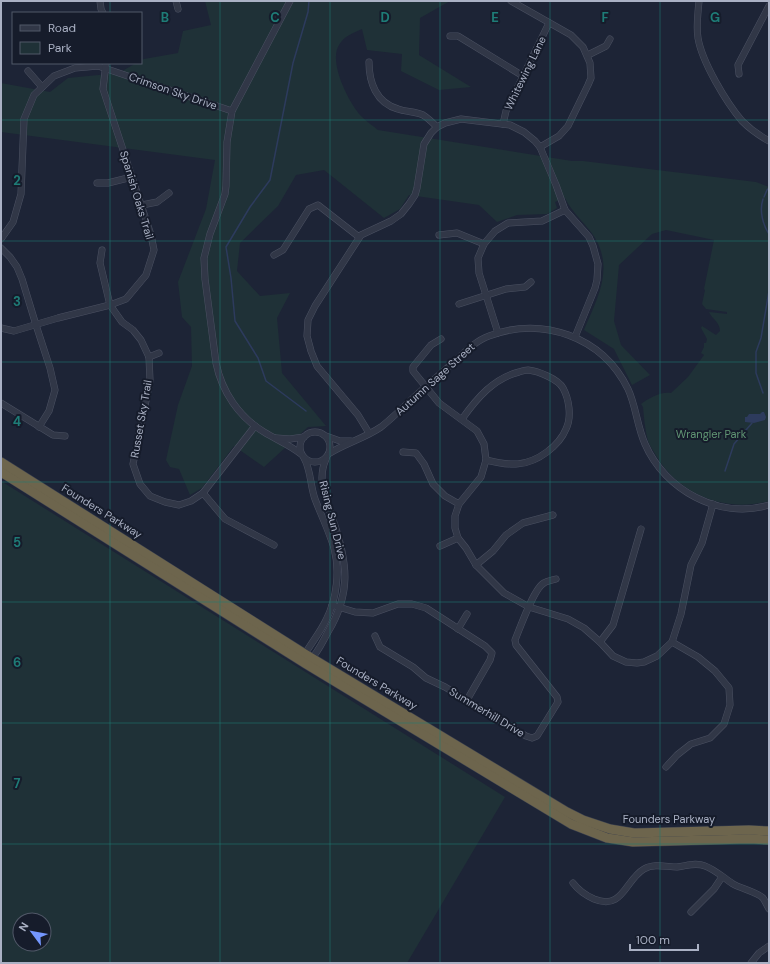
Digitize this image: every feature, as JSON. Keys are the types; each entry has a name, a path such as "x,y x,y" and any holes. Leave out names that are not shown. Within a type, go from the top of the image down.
{"highway":[{"name":"Founders Parkway","path":"1,462 308,659 563,820 589,832 615,840 634,842 750,839 769,840"},
{"name":"Founders Parkway","path":"1,472 308,659 567,812 592,823 617,831 642,833 750,830 769,831"}],"street":[{"path":"100,1 103,12"},
{"path":"176,1 178,9"},
{"path":"290,1 232,111 227,142 227,179 225,194 207,242 204,266 218,373 230,398 238,410 255,426 294,448 311,462 315,463 322,461 328,456 330,444 326,436"},
{"path":"511,1 577,40 588,55 590,62 591,78 568,126 559,136 540,148"},
{"path":"699,1 697,36 700,50 705,62 724,95 743,121 757,134 769,142"},
{"path":"739,74 738,65 769,6"},
{"name":"Whitewing Lane","path":"504,124 506,111 549,23"},
{"path":"450,36 458,36 522,76"},
{"path":"588,55 606,46 610,39"},
{"path":"369,62 370,79 375,91 385,103 398,109 423,115 437,128"},
{"name":"Crimson Sky Drive","path":"1,238 12,222 21,194 24,120 34,95 54,76 75,68 106,66 232,111"},
{"name":"Spanish Oaks Trail","path":"1,328 14,331 110,305 126,299 146,275 154,250 142,205 103,89 106,66"},
{"path":"28,71 42,87"},
{"path":"369,433 358,415 318,366 311,351 307,336 308,320 315,306 361,235 391,221 401,214 409,204 415,195 417,188 424,144 431,133 445,123 460,119 510,125 524,132 535,141 540,148 565,210 588,237 596,255 598,264 595,288 575,337"},
{"path":"97,183 108,183 132,177"},
{"path":"142,205 157,202 169,193"},
{"path":"274,255 283,250 309,209 318,205 360,237"},
{"path":"498,333 485,295 478,266 478,258 484,244 495,231 508,223 542,221 565,210"},
{"path":"439,235 457,233 484,244"},
{"path":"1,248 17,267 22,280 50,368 55,390 49,411 39,427"},
{"path":"102,250 100,263 110,305"},
{"path":"459,304 506,289 525,287 531,282"},
{"name":"Russet Sky Trail","path":"110,305 122,322 133,330 141,340 149,356 150,381 133,464 140,484 150,496 179,505 191,501 203,494 255,426"},
{"name":"Autumn Sage Street","path":"328,456 352,441 380,427 476,342 498,333 536,328 551,330 575,337 599,352 616,369 630,393 644,442 658,467 677,486 693,497 730,508 745,509 769,505"},
{"path":"441,339 431,345 413,367 414,374 439,403 462,419 477,432 484,444 486,460 481,477 458,504 455,516 455,528 458,538 476,565 504,593 529,607 568,619 584,628 613,656 626,662 644,662 657,656 672,642 681,614 691,565 702,543 713,504"},
{"path":"149,356 159,352"},
{"path":"462,419 475,401 493,384 511,374 528,370 547,376 562,387 570,408 567,428 557,444 538,458 520,464 504,464 486,460"},
{"path":"1,403 54,435 65,436"},
{"path":"274,438 290,439 304,437 308,434 318,432 340,441 352,441"},
{"path":"303,456 300,445 304,437"},
{"path":"403,452 416,453 424,464 433,484 445,496 458,504"},
{"name":"Rising Sun Drive","path":"303,456 309,470 315,497 334,549 337,570 332,605 308,659"},
{"name":"Rising Sun Drive","path":"308,659 336,619 343,600 345,577 343,551 324,496 322,482 322,470 328,456"},
{"path":"203,494 225,519 274,545"},
{"path":"476,565 493,551 506,535 523,523 553,515"},
{"path":"600,642 613,625 641,529"},
{"path":"440,546 458,538"},
{"path":"529,607 543,583 556,578"},
{"path":"332,605 355,612 373,613 398,604 412,604 426,608 485,646 492,652 490,660 467,700"},
{"name":"Summerhill Drive","path":"375,636 380,647 413,667 426,678 445,686 526,736 532,738 537,736 558,702 557,697 551,688 516,645 515,640 529,607"},
{"path":"458,629 467,614"},
{"path":"666,767 677,755 691,744 710,738 724,724 730,705 729,688 715,672 698,657 672,642"},
{"path":"573,883 579,891 586,895 599,901 609,902 621,895 637,875 644,869 649,867 678,867 698,864 706,866 737,887 762,897 769,909"},
{"path":"691,912 714,889 722,877"},
{"path":"751,963 758,953 769,946"}],"green space":[{"name":"Wrangler Park","path":"205,1 450,1 420,18 419,55 471,87 439,90 401,71 402,54 367,50 362,29 346,37 339,45 336,52 336,61 341,82 356,110 367,122 378,130 572,161 583,161 756,182 769,187 769,501 737,505 706,498 691,491 678,482 667,470 652,449 647,437 643,407 641,404 651,397 659,394 671,393 688,377 704,355 701,353 707,339 701,328 702,326 716,335 720,331 719,325 709,312 727,314 727,312 706,309 702,304 714,240 666,230 652,234 619,265 614,321 621,345 650,375 632,385 614,349 584,330 595,306 602,281 602,257 591,232 573,211 565,198 555,202 557,208 547,214 517,215 497,222 479,205 409,195 400,209 384,218 324,170 296,175 278,206 240,243 237,271 260,296 290,293 277,318 282,373 326,426 308,427 264,467 234,446 202,488 190,495 179,469 170,467 166,460 178,405 192,366 191,327 182,317 178,282 206,209 215,160 1,132 1,83 50,92 68,78 119,73 134,64 142,64 142,60 178,53 183,31 211,25"},
{"path":"1,481 505,797 407,963 1,963"}],"water":[{"path":"764,412 766,417 765,420 754,423 745,422 745,417 749,414 760,414"}],"waterway":[{"path":"306,411 266,381 258,358 235,321 231,278 226,247 250,207 270,180 293,63 308,12 309,1"},
{"path":"764,197 769,188"},
{"path":"763,199 761,208 762,218 769,234"},
{"path":"763,393 756,373 756,352 761,338 769,291"},
{"path":"725,471 734,444 752,423"}]}
